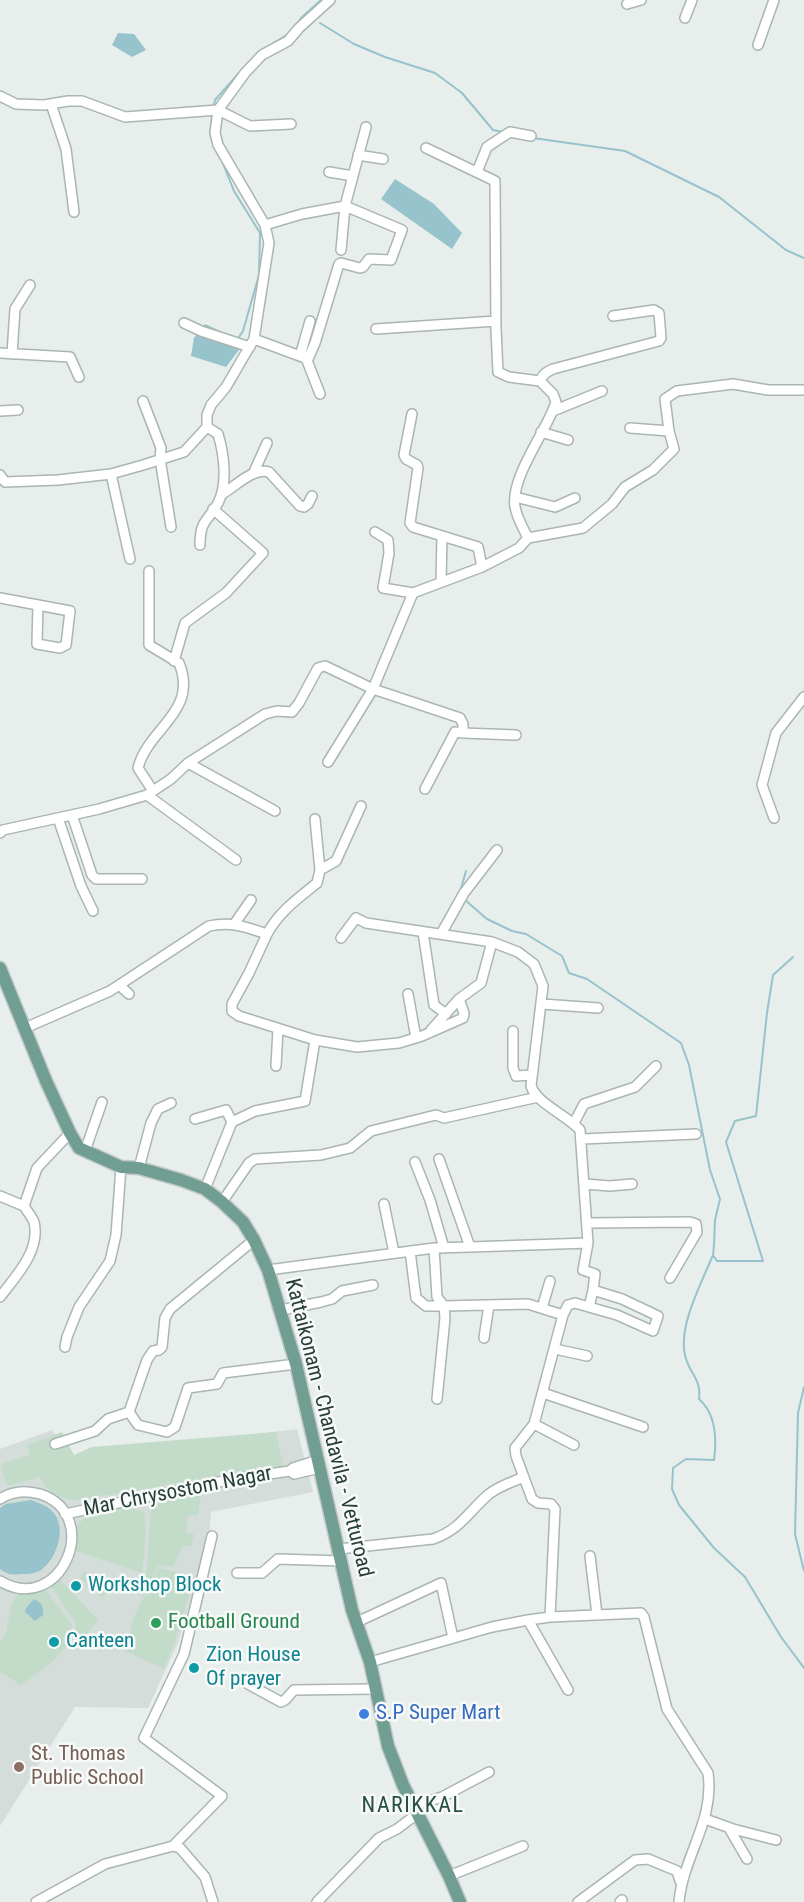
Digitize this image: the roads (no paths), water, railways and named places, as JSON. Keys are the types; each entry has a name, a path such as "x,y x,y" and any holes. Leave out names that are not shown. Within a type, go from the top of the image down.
{"main road":[{"name":"Kattaikonam - Chandavila - Vetturoad","path":"0,968 70,1133 79,1148 121,1167 139,1168 205,1189 243,1222 254,1240 268,1270 296,1364 340,1555 370,1662 388,1746 415,1810 460,1902"}],"street":[{"path":"0,475 5,482 58,480 111,474 184,452 207,427 207,415 211,405 226,387 252,343 269,243 266,225 218,145 215,133 218,110 245,73 262,55 288,41 330,0"},
{"path":"627,4 641,0"},
{"path":"684,18 692,0"},
{"path":"758,45 774,0"},
{"path":"0,96 16,104 82,101 125,117 218,110 250,126 291,124"},
{"path":"51,104 66,149 74,212"},
{"path":"341,250 345,206 366,127"},
{"path":"477,172 487,147 510,132 531,136"},
{"path":"426,148 491,178 495,182 498,372 509,377 540,381 553,394 556,402 521,476 515,497 515,507 528,538"},
{"path":"358,155 383,159"},
{"path":"329,172 353,176"},
{"path":"184,323 201,332 310,357 339,264 360,268 369,259 391,260 402,230 345,206 302,214 266,225"},
{"path":"12,354 15,309 30,285"},
{"path":"540,381 545,372 553,369 659,341 661,338 659,313 654,310 613,316"},
{"path":"310,321 303,357 320,394"},
{"path":"376,329 496,321"},
{"path":"0,353 70,357 79,377"},
{"path":"375,532 388,540 389,553 383,588 412,593 482,567 519,548 528,538 583,528 612,504 626,487 652,470 674,449 669,431 666,399 677,391 733,384 768,390 804,390"},
{"path":"553,411 602,392"},
{"path":"143,401 161,448 160,459 171,527"},
{"path":"0,411 18,410"},
{"path":"412,414 404,455 418,468 410,523 414,527 478,547 482,567"},
{"path":"200,545 200,529 217,505 224,484 222,448 218,434 207,427"},
{"path":"630,428 669,431"},
{"path":"542,432 568,440"},
{"path":"253,474 267,443"},
{"path":"222,495 253,474 262,471 269,472 300,506 304,507 308,504 312,496"},
{"path":"111,474 130,559"},
{"path":"515,497 555,507 575,498"},
{"path":"174,660 185,623 226,593 263,553 213,509"},
{"path":"441,582 442,536"},
{"path":"149,571 149,645 179,663 184,679 184,691 180,705 141,757 138,768 150,793 236,860"},
{"path":"328,762 373,689 412,593"},
{"path":"0,598 70,611 66,645 60,648 37,644"},
{"path":"35,655 38,605"},
{"path":"0,833 3,830 72,815 150,793 188,764 265,714 277,711 292,712 318,668 325,666 373,689 460,718 464,724 463,733"},
{"path":"774,818 762,785 776,733 804,697"},
{"path":"425,789 455,732 516,735"},
{"path":"188,764 275,811"},
{"path":"320,870 336,861 361,806"},
{"path":"72,815 92,875 96,879 142,879"},
{"path":"58,818 81,886 93,911"},
{"path":"315,819 320,870 317,883 286,908 267,934 232,1004 232,1011 239,1016 315,1040 357,1047 399,1043 428,1034 464,1018 459,999"},
{"path":"441,934 464,893 497,850"},
{"path":"235,923 251,900"},
{"path":"341,938 356,918 366,923 492,942 518,952 534,964 543,986 531,1076 533,1093 580,1130 588,1243 583,1270 595,1274 590,1307"},
{"path":"25,1028 119,985 209,926 235,923 267,934"},
{"path":"423,932 434,1005 446,1014"},
{"path":"428,1034 459,999 481,983 492,942"},
{"path":"119,985 129,994"},
{"path":"408,994 416,1038"},
{"path":"542,1004 598,1008"},
{"path":"276,1066 278,1029"},
{"path":"513,1031 513,1068 516,1076 531,1076"},
{"path":"205,1189 232,1122 255,1111 305,1101 315,1040"},
{"path":"574,1123 584,1104 635,1087 656,1066"},
{"path":"222,1202 249,1163 255,1159 321,1155 350,1148 371,1131 436,1115 444,1118 538,1097"},
{"path":"86,1151 102,1102"},
{"path":"139,1168 151,1123 158,1109 171,1103"},
{"path":"195,1119 223,1109 226,1110 232,1122"},
{"path":"24,1206 37,1168 70,1133"},
{"path":"582,1139 696,1134"},
{"path":"439,1159 470,1247"},
{"path":"415,1162 430,1200 439,1248 437,1297 444,1306 445,1318 437,1399"},
{"path":"65,1347 80,1307 110,1261 116,1235 121,1167"},
{"path":"585,1184 610,1186 632,1184"},
{"path":"0,1196 24,1206 34,1220 35,1232 29,1258 0,1298"},
{"path":"384,1204 394,1253"},
{"path":"587,1223 690,1222 696,1224 697,1232 670,1278"},
{"path":"129,1412 147,1360 153,1352 162,1347 165,1318 170,1309 254,1240"},
{"path":"268,1270 439,1248 588,1243"},
{"path":"410,1251 416,1298 426,1306 528,1304 563,1315"},
{"path":"542,1308 550,1281"},
{"path":"281,1310 321,1302 332,1299 342,1291 374,1285"},
{"path":"550,1617 555,1509 551,1504 534,1502 515,1448 534,1424 563,1315 568,1305 590,1307 617,1315 653,1331 658,1316 622,1299 593,1290"},
{"path":"484,1338 489,1305"},
{"path":"555,1349 587,1356"},
{"path":"129,1412 138,1425 167,1432 172,1431 188,1388 217,1384 223,1373 296,1364"},
{"path":"543,1393 643,1428"},
{"path":"55,1444 95,1431 108,1419 129,1412"},
{"path":"534,1424 574,1445"},
{"name":"Mar Chrysostom Nagar","path":"65,1514 233,1479 290,1471 293,1468 319,1464"},
{"path":"237,1574 262,1574 278,1559 340,1555 445,1535 465,1520 495,1490 524,1477"},
{"name":"Mar Chrysostom Nagar","path":"0,1499 18,1492 32,1492 45,1496 65,1514 72,1539 71,1552 66,1564 48,1582 35,1587 21,1588 0,1581"},
{"path":"36,1902 105,1864 173,1846 222,1796 144,1738 184,1654 212,1536"},
{"path":"590,1556 597,1615"},
{"path":"357,1622 441,1584 453,1638"},
{"path":"370,1662 492,1627 528,1620 641,1613 644,1617 667,1709 708,1773 705,1819 681,1883 679,1902"},
{"path":"528,1620 568,1690"},
{"path":"248,1684 281,1702 294,1690 376,1689"},
{"path":"317,1902 379,1838 397,1829 415,1810 489,1772"},
{"path":"705,1819 729,1828 776,1840"},
{"path":"729,1828 747,1859"},
{"path":"173,1846 180,1848 205,1877 213,1902"},
{"path":"449,1876 523,1846"},
{"path":"578,1902 635,1860 648,1859 677,1871 681,1883"}],"water":[{"path":"118,33 134,34 146,50 132,57 112,45"},
{"path":"395,179 434,204 462,233 452,249 381,199"},
{"path":"205,324 245,342 226,367 191,356 194,338"},
{"path":"31,1500 48,1507 57,1517 60,1533 56,1550 41,1570 30,1574 8,1573 0,1569 0,1508 6,1504"},
{"path":"34,1599 43,1607 43,1615 35,1621 25,1612"}],"waterway":[{"path":"296,26 301,18 321,0"},
{"path":"320,23 354,44 435,73 462,93 493,130 504,132"},
{"path":"262,50 290,33"},
{"path":"214,105 215,100 239,73"},
{"path":"212,117 210,133 212,137"},
{"path":"533,138 625,151 719,197 786,250 804,258"},
{"path":"220,156 234,191 260,233 259,275 243,331 237,340"},
{"path":"460,892 466,871"},
{"path":"465,900 487,919 512,931 526,934 562,956 569,973 587,979 681,1043 689,1065 710,1170 720,1199 715,1220 713,1255 717,1261 763,1261 726,1142 735,1121 756,1116 773,975 793,957"},
{"path":"713,1255 692,1304 684,1343 687,1361 697,1381 699,1399 712,1419 715,1435 714,1460 686,1459 673,1468 672,1489 679,1505 714,1548 745,1577 781,1637 804,1668"},
{"path":"804,1387 798,1413 795,1534 804,1571"}],"place":[{"name":"Workshop Block","path":"76,1586"},
{"name":"Football Ground","path":"156,1623"},
{"name":"Canteen","path":"54,1642"},
{"name":"Zion House Of prayer","path":"194,1668"},
{"name":"S.P Super Mart","path":"364,1714"},
{"name":"St. Thomas Public School","path":"19,1767"}],"district":[{"name":"NARIKKAL","path":"413,1806"}]}
